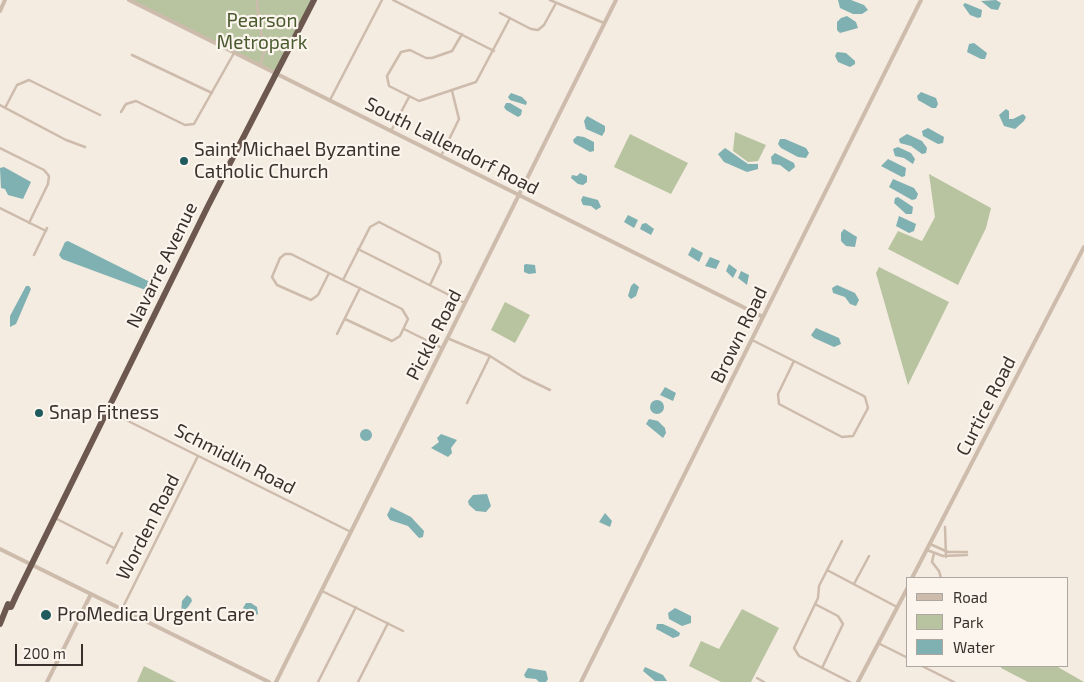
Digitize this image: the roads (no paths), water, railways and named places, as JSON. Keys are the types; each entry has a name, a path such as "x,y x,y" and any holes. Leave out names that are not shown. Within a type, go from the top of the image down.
{"highway":[{"name":"Navarre Avenue","path":"0,624 230,163 314,0"},
{"name":"Navarre Avenue","path":"30,564 48,532 51,519"}],"street":[{"path":"0,11 5,0"},
{"name":"South Lallendorf Road","path":"129,0 763,317"},
{"path":"257,0 259,23 265,50 259,66"},
{"path":"330,100 382,0"},
{"path":"393,0 494,50"},
{"path":"550,0 604,23"},
{"name":"Pickle Road","path":"276,682 616,0"},
{"name":"Brown Road","path":"582,682 921,0"},
{"path":"500,14 531,29 538,30 544,25 556,3"},
{"path":"462,34 453,50 432,58 426,58 408,50 398,54 388,75 387,82 392,89 422,101 478,81 510,18"},
{"path":"121,112 126,104 135,101 190,126 198,121 234,53"},
{"path":"132,55 212,93"},
{"path":"6,108 17,85 28,80 100,115"},
{"path":"441,156 460,117 452,91"},
{"path":"391,131 408,97"},
{"path":"0,105 66,140 85,147"},
{"path":"0,148 44,170 49,176 48,184 29,223"},
{"path":"0,208 46,230 34,255"},
{"path":"343,280 370,227 374,224 383,224 439,252 441,262 430,285"},
{"name":"Curtice Road","path":"913,577 1084,247"},
{"path":"358,249 466,303"},
{"path":"329,273 318,296 307,300 274,283 272,276 275,265 280,257 289,254 329,273 360,288 405,312 408,321 399,338 390,341 344,319"},
{"path":"337,334 360,288"},
{"path":"404,329 442,348"},
{"path":"448,338 490,356 523,377 550,390"},
{"path":"751,340 794,361 863,395 868,401 868,408 856,433 849,438 841,436 779,404 778,394 794,361"},
{"path":"467,402 490,356"},
{"name":"Schmidlin Road","path":"106,410 351,532"},
{"name":"Worden Road","path":"122,609 198,456"},
{"path":"51,519 114,548"},
{"path":"945,527 948,552 946,557"},
{"path":"107,563 122,533"},
{"path":"842,541 819,586 815,604 794,648 798,655 850,682"},
{"path":"927,550 946,557 967,553 948,552 930,544"},
{"path":"0,549 269,682"},
{"path":"934,553 932,562 940,577"},
{"path":"854,584 869,556"},
{"path":"827,570 897,607"},
{"path":"322,591 403,631"},
{"path":"858,682 906,591"},
{"path":"48,682 91,594"},
{"path":"815,604 838,616 842,624 822,668"},
{"path":"318,682 356,607"},
{"path":"358,682 388,623"},
{"path":"878,643 906,657"},
{"path":"924,667 954,682"},
{"path":"757,678 764,682"}],"water":[{"path":"838,0 851,0 864,5 868,10 862,14 853,14 840,8"},
{"path":"996,0 1001,3 998,10 991,9 981,1"},
{"path":"965,3 982,10 981,17 978,18 970,15 963,5"},
{"path":"847,16 856,22 858,28 840,33 837,30 837,22"},
{"path":"974,43 987,53 985,59 967,52 969,44"},
{"path":"837,52 846,53 855,61 855,64 850,67 838,62 835,56"},
{"path":"921,92 936,98 938,104 936,108 932,108 918,100 917,96"},
{"path":"511,93 522,97 527,102 526,105 510,100 508,97"},
{"path":"506,103 510,103 522,110 521,115 518,117 506,110 504,107"},
{"path":"1006,109 1009,111 1009,119 1023,114 1026,117 1015,129 1004,126 999,115"},
{"path":"587,116 605,126 602,136 586,129 584,121"},
{"path":"928,128 944,137 943,143 938,144 923,136 922,131"},
{"path":"907,134 922,141 927,148 926,153 922,154 911,146 900,143 899,139"},
{"path":"577,136 594,142 594,151 590,152 574,143 573,140"},
{"path":"780,139 785,139 806,148 809,153 806,158 798,157 781,148 778,144"},
{"path":"898,147 911,153 915,159 913,164 904,158 895,156 893,149"},
{"path":"725,148 748,164 758,164 758,169 747,172 724,162 718,154"},
{"path":"775,153 794,163 795,167 789,172 780,165 772,164 771,157"},
{"path":"888,159 906,168 905,176 902,177 881,166"},
{"path":"4,167 31,182 23,199 8,195 5,189 1,188 0,168"},
{"path":"580,173 587,176 587,182 583,185 578,184 571,178 572,175 577,176"},
{"path":"893,179 914,188 918,194 916,199 912,200 889,187"},
{"path":"583,196 598,200 601,207 596,210 591,206 583,205 581,200"},
{"path":"898,197 913,207 912,214 906,214 894,203 895,198"},
{"path":"628,215 638,220 634,228 624,222"},
{"path":"899,216 916,224 914,231 909,233 896,226"},
{"path":"646,223 654,229 651,235 640,229 642,224"},
{"path":"844,229 857,237 855,247 846,246 841,241 841,233"},
{"path":"68,241 154,284 156,289 151,292 62,259 59,255 65,242"},
{"path":"692,247 703,253 699,262 688,255"},
{"path":"710,257 720,261 716,269 705,266"},
{"path":"729,264 737,270 733,278 726,271"},
{"path":"524,265 535,265 536,273 529,274 524,272"},
{"path":"741,271 749,275 747,285 738,278"},
{"path":"634,283 639,287 636,296 631,299 628,296"},
{"path":"837,285 855,293 859,300 856,306 850,304 845,297 833,293 832,288"},
{"path":"26,286 29,286 31,289 16,324 10,327 10,316"},
{"path":"816,328 839,338 841,344 834,347 814,338 811,335"},
{"path":"665,387 676,393 673,401 660,395"},
{"path":"657,400 662,402 664,407 662,412 657,414 652,412 650,407 652,402"},
{"path":"649,419 658,421 665,428 666,433 663,438 646,424"},
{"path":"364,429 368,429 372,435 368,441 364,441 360,437 360,433"},
{"path":"441,434 457,440 451,448 452,453 448,457 431,448 439,442 437,438"},
{"path":"487,494 491,506 486,512 476,511 469,505 468,501 473,495"},
{"path":"391,507 411,517 424,531 423,537 419,538 408,526 390,520 387,515"},
{"path":"605,513 612,521 610,527 599,522"},
{"path":"187,595 192,601 181,613 182,601"},
{"path":"246,603 251,603 257,607 258,614 254,616 246,612 243,608"},
{"path":"675,608 691,616 691,623 682,626 669,619 668,613"},
{"path":"657,624 663,624 674,629 680,633 679,636 673,638 656,629"},
{"path":"645,667 663,675 667,681 655,681 643,671"},
{"path":"528,668 546,671 548,679 546,682 539,682 536,679 526,678 524,675"}],"place":[{"name":"Saint Michael Byzantine Catholic Church","path":"184,161"},
{"name":"Snap Fitness","path":"39,413"},
{"name":"ProMedica Urgent Care","path":"46,615"}],"park label":[{"name":"Pearson Metropark","path":"262,32"}]}
